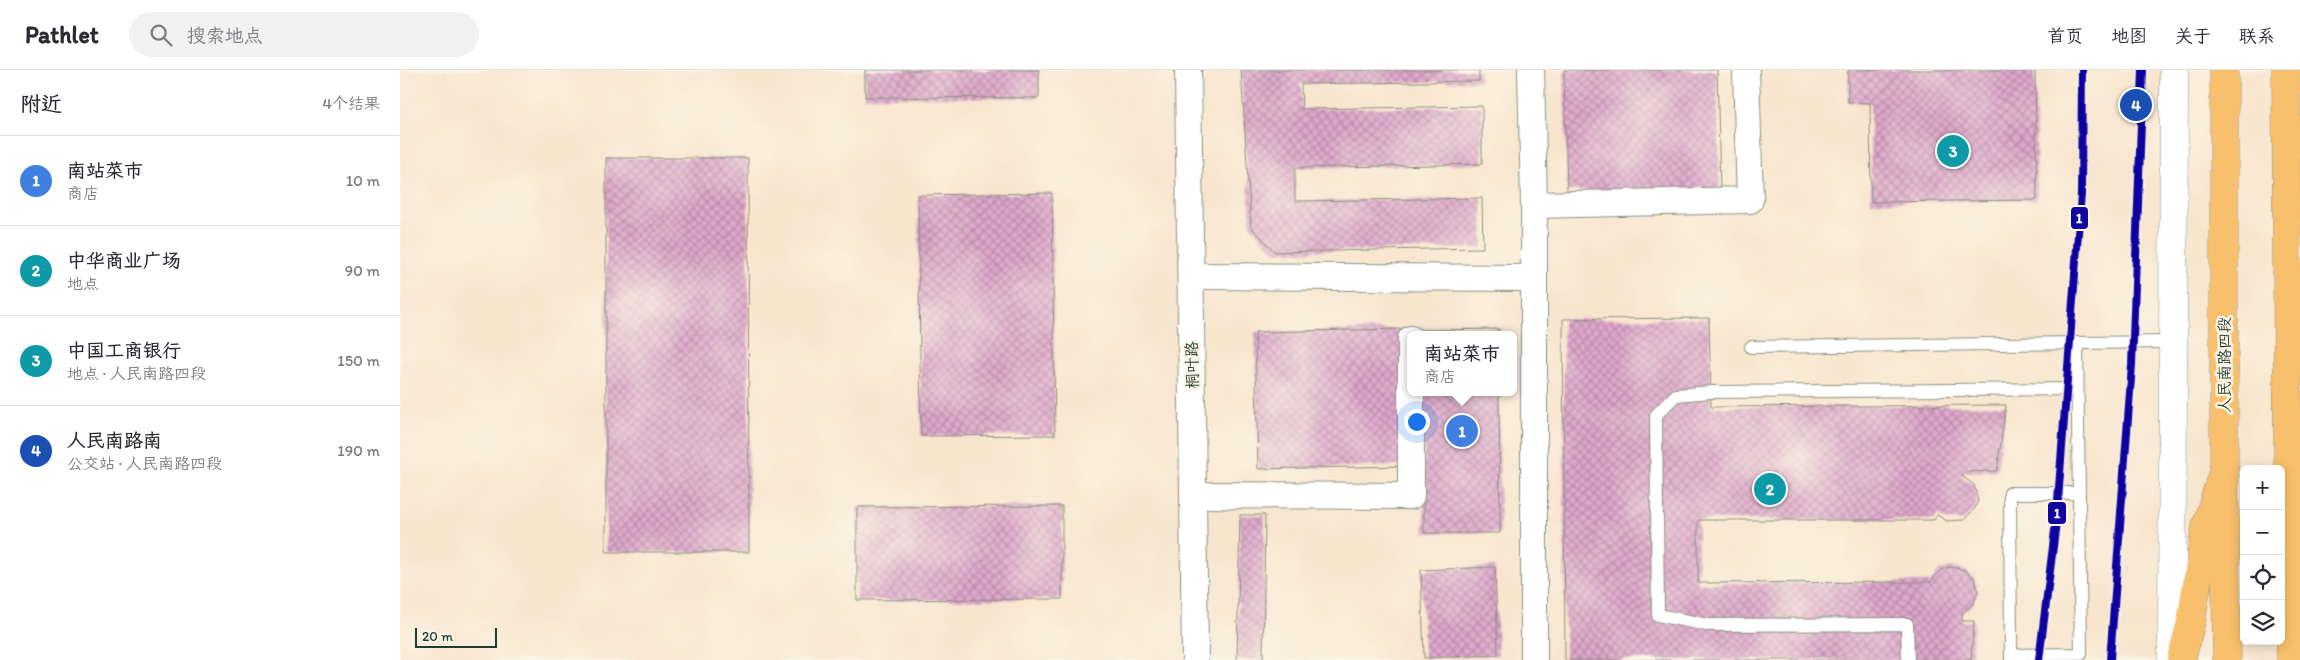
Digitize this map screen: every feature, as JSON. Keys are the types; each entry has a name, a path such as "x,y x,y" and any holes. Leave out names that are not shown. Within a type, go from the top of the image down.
{"main road":[{"name":"人民南路四段","path":"2224,70 2224,468 2227,660"},
{"path":"2286,70 2291,660"},
{"path":"2288,466 2300,504"},
{"path":"2181,660 2191,622 2206,526 2224,468"}],"street":[{"name":"桐叶路","path":"1188,70 1195,660"},
{"path":"1530,70 1534,205 1534,660"},
{"path":"1534,205 1750,200 1746,70"},
{"path":"2172,660 2174,70"},
{"path":"1191,276 1534,278"},
{"path":"1193,495 1411,496 1410,396"}],"lane":[{"path":"1751,347 2173,342"},
{"path":"2077,344 2080,493 2081,654 2011,657 2010,493 2080,493"},
{"path":"1908,660 1907,624 1707,624 1658,615 1656,415 1676,395 1710,392 2077,389"}],"building":[{"path":"865,70 1039,70 1039,98 865,97"},
{"path":"1241,70 1479,70 1479,81 1301,84 1302,109 1482,106 1482,164 1295,168 1295,201 1482,198 1483,248 1275,252 1251,227"},
{"path":"1564,70 1717,70 1720,188 1567,191"},
{"path":"1848,70 2035,70 2037,200 1871,202 1870,103 1848,102"},
{"path":"606,158 748,158 749,552 606,552"},
{"path":"1052,193 1055,435 921,436 918,195"},
{"path":"1709,318 1711,407 2006,405 1997,471 1965,472 1962,476 1974,485 1978,501 1975,508 1964,520 1947,521 1937,515 1934,520 1698,520 1698,583 1931,582 1939,571 1945,568 1951,567 1965,570 1975,579 1978,592 1973,604 1962,613 1962,621 1974,621 1971,660 1565,660 1563,319"},
{"path":"1402,329 1404,466 1258,469 1255,332"},
{"path":"1499,329 1499,331 1423,331"},
{"path":"1424,396 1499,396 1500,533 1424,533"},
{"path":"1062,506 1062,599 857,600 857,507"},
{"path":"1240,515 1265,515 1263,660 1237,660"},
{"path":"1495,567 1498,655 1424,658 1421,570"}],"transit line":[{"name":"1","path":"2039,660 2057,514 2081,194 2082,70"},
{"name":"1","path":"2110,660 2132,365 2143,70"}],"place":[{"name":"人民南路南","path":"2136,105"},
{"name":"中国工商银行","path":"1953,151"},
{"name":"南站菜市","path":"1462,431"},
{"name":"中华商业广场","path":"1770,489"}]}
